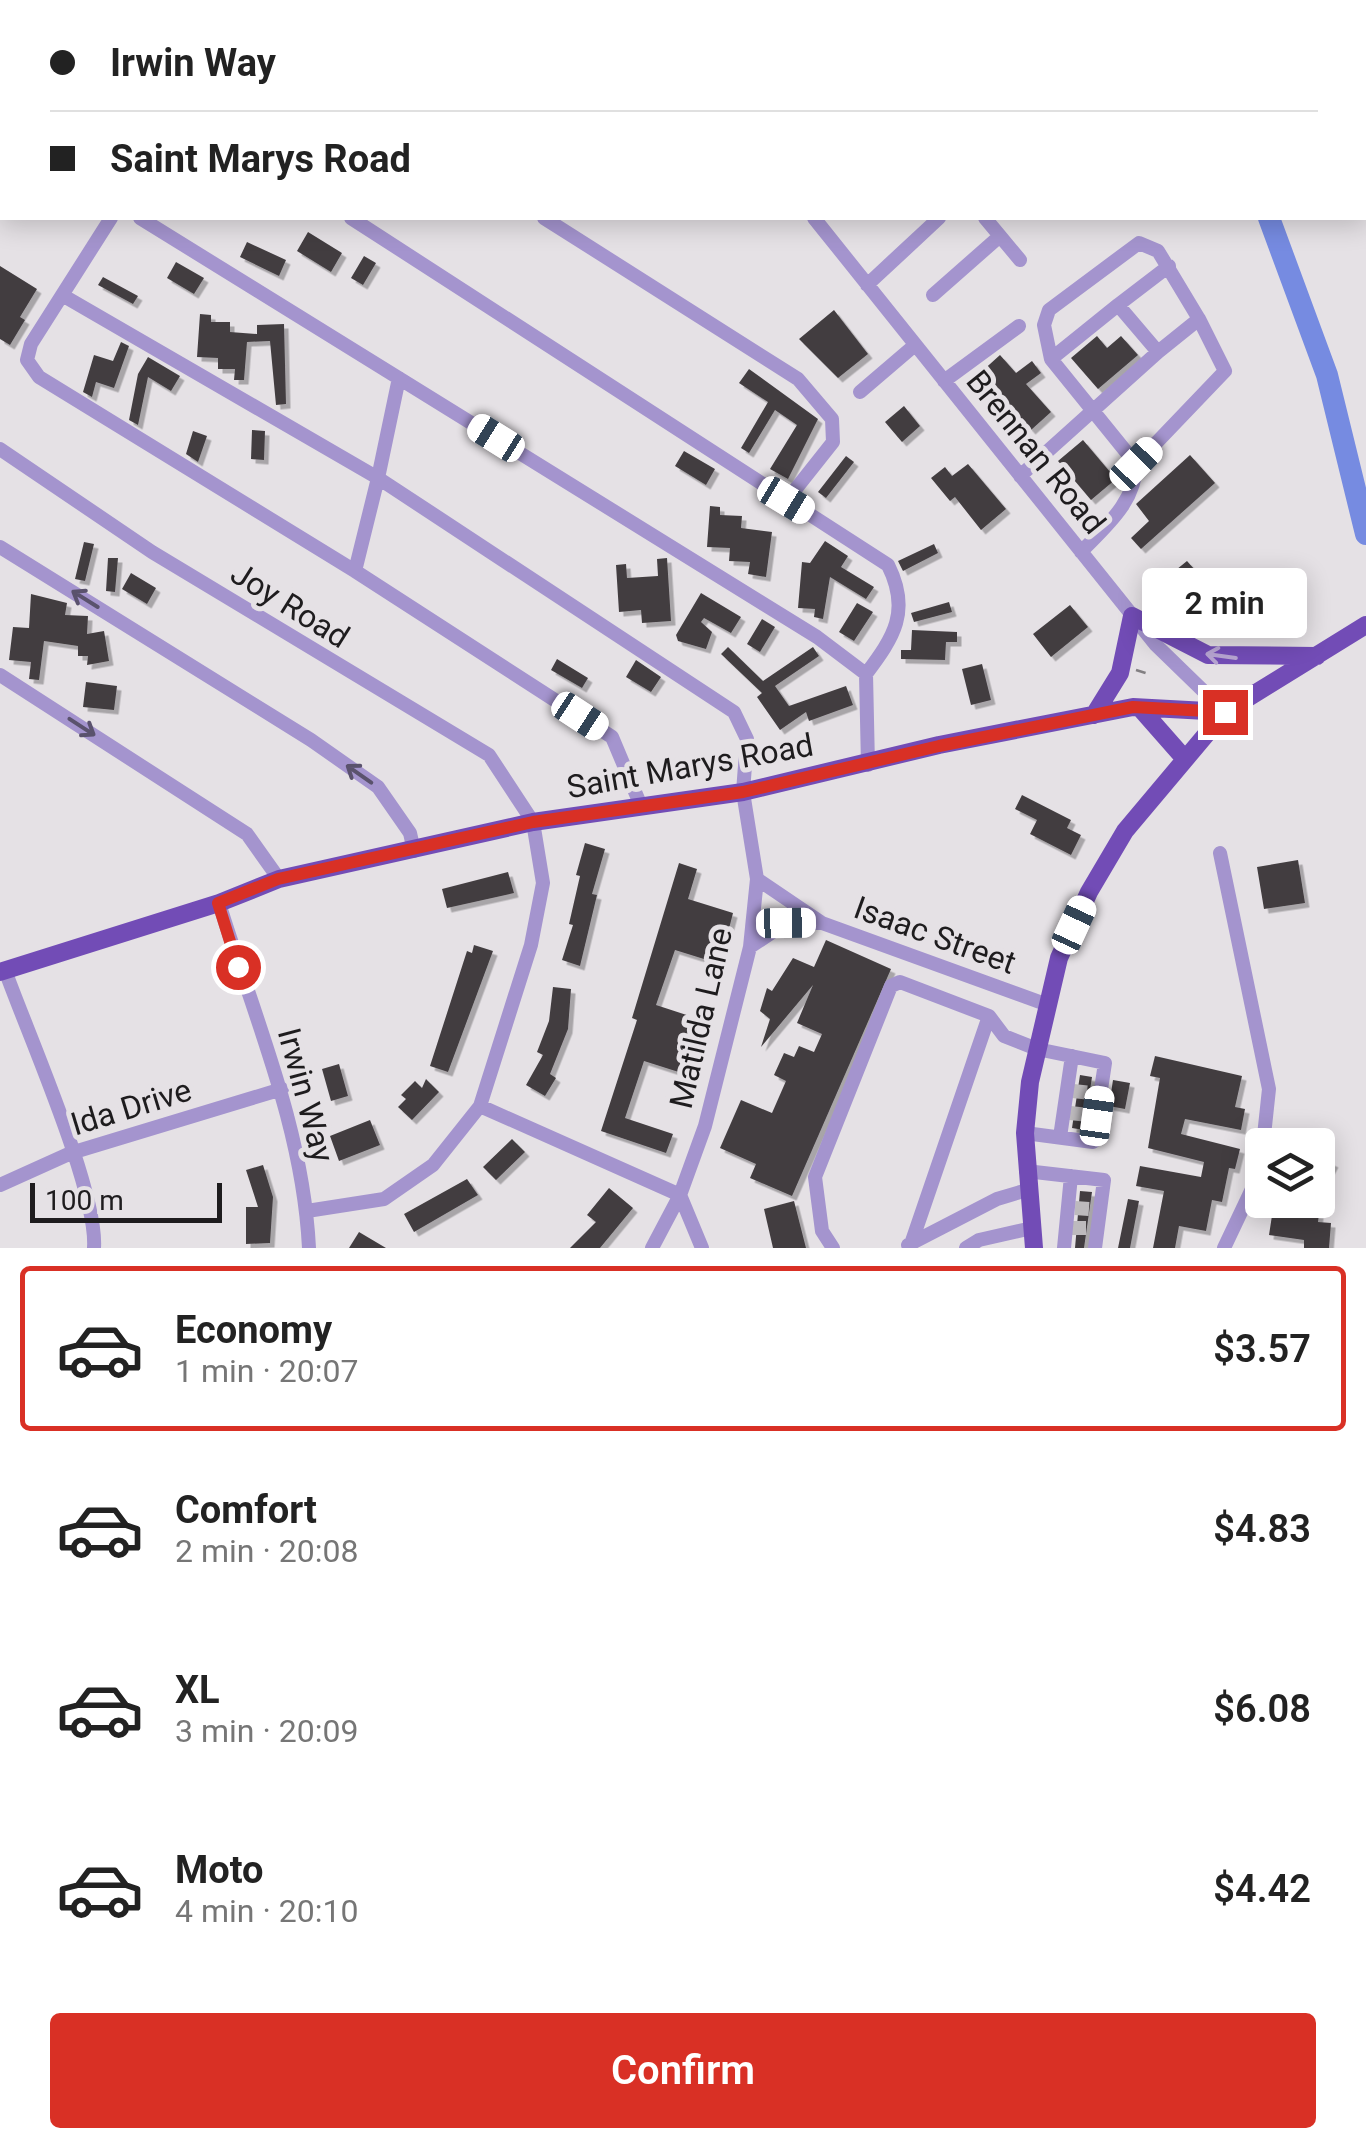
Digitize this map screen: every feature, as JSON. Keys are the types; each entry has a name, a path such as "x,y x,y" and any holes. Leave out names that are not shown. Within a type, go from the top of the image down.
{"main road":[{"path":"1094,715 1120,672 1132,616 1208,655 1318,656"},
{"path":"1034,1248 1025,1133 1038,1049 1059,958 1089,892 1126,830 1225,712 1366,625"},
{"name":"Saint Marys Road","path":"4,968 218,903 278,879 533,822 743,792 1094,715 1140,708 1225,712"},
{"path":"1140,708 1184,758"}],"street":[{"path":"110,220 31,344 27,360 40,376 355,571 612,737 641,806"},
{"path":"143,220 817,637 866,674"},
{"path":"354,220 888,565 898,584 898,628 866,674 868,764"},
{"path":"547,220 798,379 832,419 833,442 786,500"},
{"name":"Brennan Road","path":"816,220 1132,616 1225,712"},
{"path":"867,285 937,220"},
{"path":"987,220 1020,260"},
{"path":"933,294 1000,236"},
{"path":"1081,552 1110,524 1136,482 1136,464 1092,414 1051,358 1044,324 1049,310 1139,243 1158,251 1225,371 1136,464"},
{"path":"1051,358 1168,266"},
{"name":"Matilda Lane","path":"62,296 378,478 734,712 747,740 743,792 757,879 750,947 704,1126 680,1195 652,1248"},
{"path":"1118,305 1158,352"},
{"path":"1020,476 1198,319"},
{"path":"944,381 1019,326"},
{"path":"860,392 915,345"},
{"path":"355,571 399,378"},
{"name":"Joy Road","path":"0,449 152,552 490,755 533,822"},
{"path":"0,547 311,740 378,786 410,833 414,850"},
{"path":"0,674 247,834 278,879"},
{"path":"307,1211 384,1199 434,1165 480,1106 531,945 543,882 533,822"},
{"path":"1220,853 1269,1090 1265,1128"},
{"path":"757,879 822,923"},
{"name":"Irwin Way","path":"218,903 282,1089 307,1211 309,1248"},
{"name":"Isaac Street","path":"750,947 786,923 822,923 1048,1005"},
{"path":"4,968 72,1153 96,1231 94,1248"},
{"path":"834,1248 822,1231 815,1177 891,986 900,982 989,1016 1004,1036 1038,1049 1105,1062 1092,1116 1093,1142 1025,1133"},
{"path":"907,1246 989,1016"},
{"path":"1060,1138 1067,1113 1072,1056"},
{"name":"Ida Drive","path":"0,1186 72,1153 282,1089"},
{"path":"480,1106 680,1195 702,1248"},
{"path":"1026,1171 1104,1180 1083,1208 1081,1228 1095,1248"},
{"path":"1064,1248 1081,1228 1083,1208 1072,1176"},
{"path":"907,1246 997,1199 1027,1190"},
{"path":"1224,1248 1245,1204"},
{"path":"966,1248 979,1240 1032,1228"}],"path":[{"path":"1130,668 1149,674"}],"building":[{"path":"308,232 342,253 331,272 297,251"},
{"path":"247,242 286,260 279,276 240,257"},
{"path":"364,256 376,263 363,285 351,278"},
{"path":"176,262 204,278 194,294 167,278"},
{"path":"0,266 37,289 20,317 25,320 10,345 0,339"},
{"path":"103,277 138,296 133,304 98,285"},
{"path":"834,310 868,354 838,378 799,339"},
{"path":"200,314 211,315 211,322 230,322 230,332 257,334 257,325 284,324 286,404 276,405 270,341 247,342 244,380 234,380 235,369 218,369 218,358 197,357"},
{"path":"1097,336 1107,348 1121,336 1138,355 1098,389 1071,358"},
{"path":"121,342 129,346 114,388 96,382 92,397 83,392 94,355 113,361"},
{"path":"1000,355 1016,373 1032,361 1041,373 1026,384 1051,412 1031,430 980,373"},
{"path":"148,357 180,376 171,391 148,377 138,425 129,420 138,374"},
{"path":"749,369 818,419 788,479 770,469 797,425 775,410 749,453 741,448 768,402 739,383"},
{"path":"904,406 920,426 902,442 885,422"},
{"path":"252,430 265,431 264,460 251,459"},
{"path":"193,431 207,436 198,462 186,454"},
{"path":"1083,440 1116,479 1091,500 1058,461"},
{"path":"684,451 715,469 706,485 675,466"},
{"path":"1190,455 1215,483 1141,549 1131,538 1149,521 1136,504"},
{"path":"846,456 854,462 826,498 818,492"},
{"path":"968,464 1006,509 981,530 955,497 950,501 931,478 945,467 952,476"},
{"path":"710,506 720,507 720,515 742,516 741,528 772,532 766,577 748,574 750,562 729,561 730,548 707,547"},
{"path":"825,541 848,556 841,567 874,587 866,599 830,577 823,619 814,617 815,609 798,608 802,562 810,563"},
{"path":"84,542 94,544 85,581 75,579"},
{"path":"934,544 938,553 903,571 898,561"},
{"path":"108,558 118,558 115,592 106,591"},
{"path":"667,558 671,621 642,623 641,610 619,612 616,565 626,564 627,578 658,576 657,559"},
{"path":"1187,561 1195,570 1174,588 1166,578"},
{"path":"131,573 156,588 147,604 122,589"},
{"path":"701,593 741,617 731,633 704,618 701,622 712,632 706,649 678,641 676,635"},
{"path":"31,594 67,603 65,615 88,616 87,634 104,631 109,661 87,665 88,656 78,656 78,646 44,641 39,680 29,679 31,662 9,660 13,627 29,628"},
{"path":"949,602 952,612 914,622 911,613"},
{"path":"857,603 873,612 854,641 839,632"},
{"path":"1070,605 1088,627 1051,657 1033,634"},
{"path":"762,619 775,627 760,652 747,644"},
{"path":"912,630 957,632 957,642 946,642 945,660 901,659 901,650 911,650"},
{"path":"728,647 763,681 813,647 819,656 775,686 789,706 846,686 853,705 809,721 806,712 780,730 757,697 762,693 721,654"},
{"path":"557,659 588,678 582,688 551,670"},
{"path":"636,660 661,677 651,692 626,677"},
{"path":"982,664 991,700 971,705 962,669"},
{"path":"86,682 117,686 114,710 83,707"},
{"path":"1022,795 1071,820 1067,828 1081,835 1071,855 1030,834 1037,820 1015,809"},
{"path":"585,843 605,849 592,894 597,895 580,966 562,960 573,925 569,924 580,876 576,875"},
{"path":"1298,860 1305,903 1264,909 1257,867"},
{"path":"679,863 697,869 688,899 733,913 720,964 675,950 656,1005 705,1021 688,1075 644,1061 625,1118 673,1134 666,1153 601,1131 637,1020 632,1018"},
{"path":"508,872 514,893 447,908 442,889"},
{"path":"826,940 891,969 792,1196 750,1178 756,1164 720,1148 741,1100 772,1113 786,1081 774,1075 784,1053 794,1057 799,1046 814,1052 822,1034 797,1023 813,985 761,1047 770,1019 760,1011 767,988 772,991 793,958 814,967"},
{"path":"474,945 493,951 448,1072 430,1066 467,951 472,953"},
{"path":"553,987 571,989 568,1029 550,1074 556,1078 545,1096 526,1085 543,1055 537,1052 549,1021"},
{"path":"1155,1056 1242,1076 1235,1107 1245,1109 1241,1130 1185,1119 1181,1134 1240,1149 1235,1169 1229,1168 1222,1202 1212,1200 1206,1231 1179,1226 1175,1248 1153,1248 1164,1191 1136,1186 1140,1166 1201,1177 1204,1162 1148,1148 1160,1078 1150,1076"},
{"path":"339,1064 348,1096 331,1101 322,1069"},
{"path":"1080,1075 1092,1077 1084,1130 1072,1128"},
{"path":"426,1079 439,1092 412,1120 398,1107 406,1099 401,1095 415,1081 422,1088"},
{"path":"1113,1080 1130,1083 1125,1109 1109,1106"},
{"path":"370,1120 380,1145 339,1161 330,1136"},
{"path":"512,1139 525,1152 496,1180 483,1167"},
{"path":"263,1165 273,1197 270,1243 246,1244 246,1207 258,1207 246,1170"},
{"path":"467,1179 478,1195 414,1232 404,1214"},
{"path":"609,1188 633,1208 600,1248 570,1248 596,1222 587,1215"},
{"path":"1080,1191 1092,1192 1084,1248 1075,1248"},
{"path":"1128,1199 1139,1201 1130,1248 1118,1248"},
{"path":"794,1201 806,1248 773,1248 764,1209"},
{"path":"1272,1218 1318,1218 1318,1222 1331,1223 1329,1248 1304,1248 1304,1240 1269,1235"},
{"path":"359,1232 386,1248 349,1248"}],"waterway":[{"path":"1270,220 1327,375 1366,534"}],"tunnel":[{"path":"1073,1091 1091,1093"},
{"path":"1070,1113 1088,1115"},
{"path":"1075,1208 1090,1209"},
{"path":"1072,1228 1087,1228"}],"railway":[{"path":"333,0 366,0"}],"route":[{"path":"238,967 218,903 278,879 533,822 743,792 939,746 1133,707 1225,712"}]}
